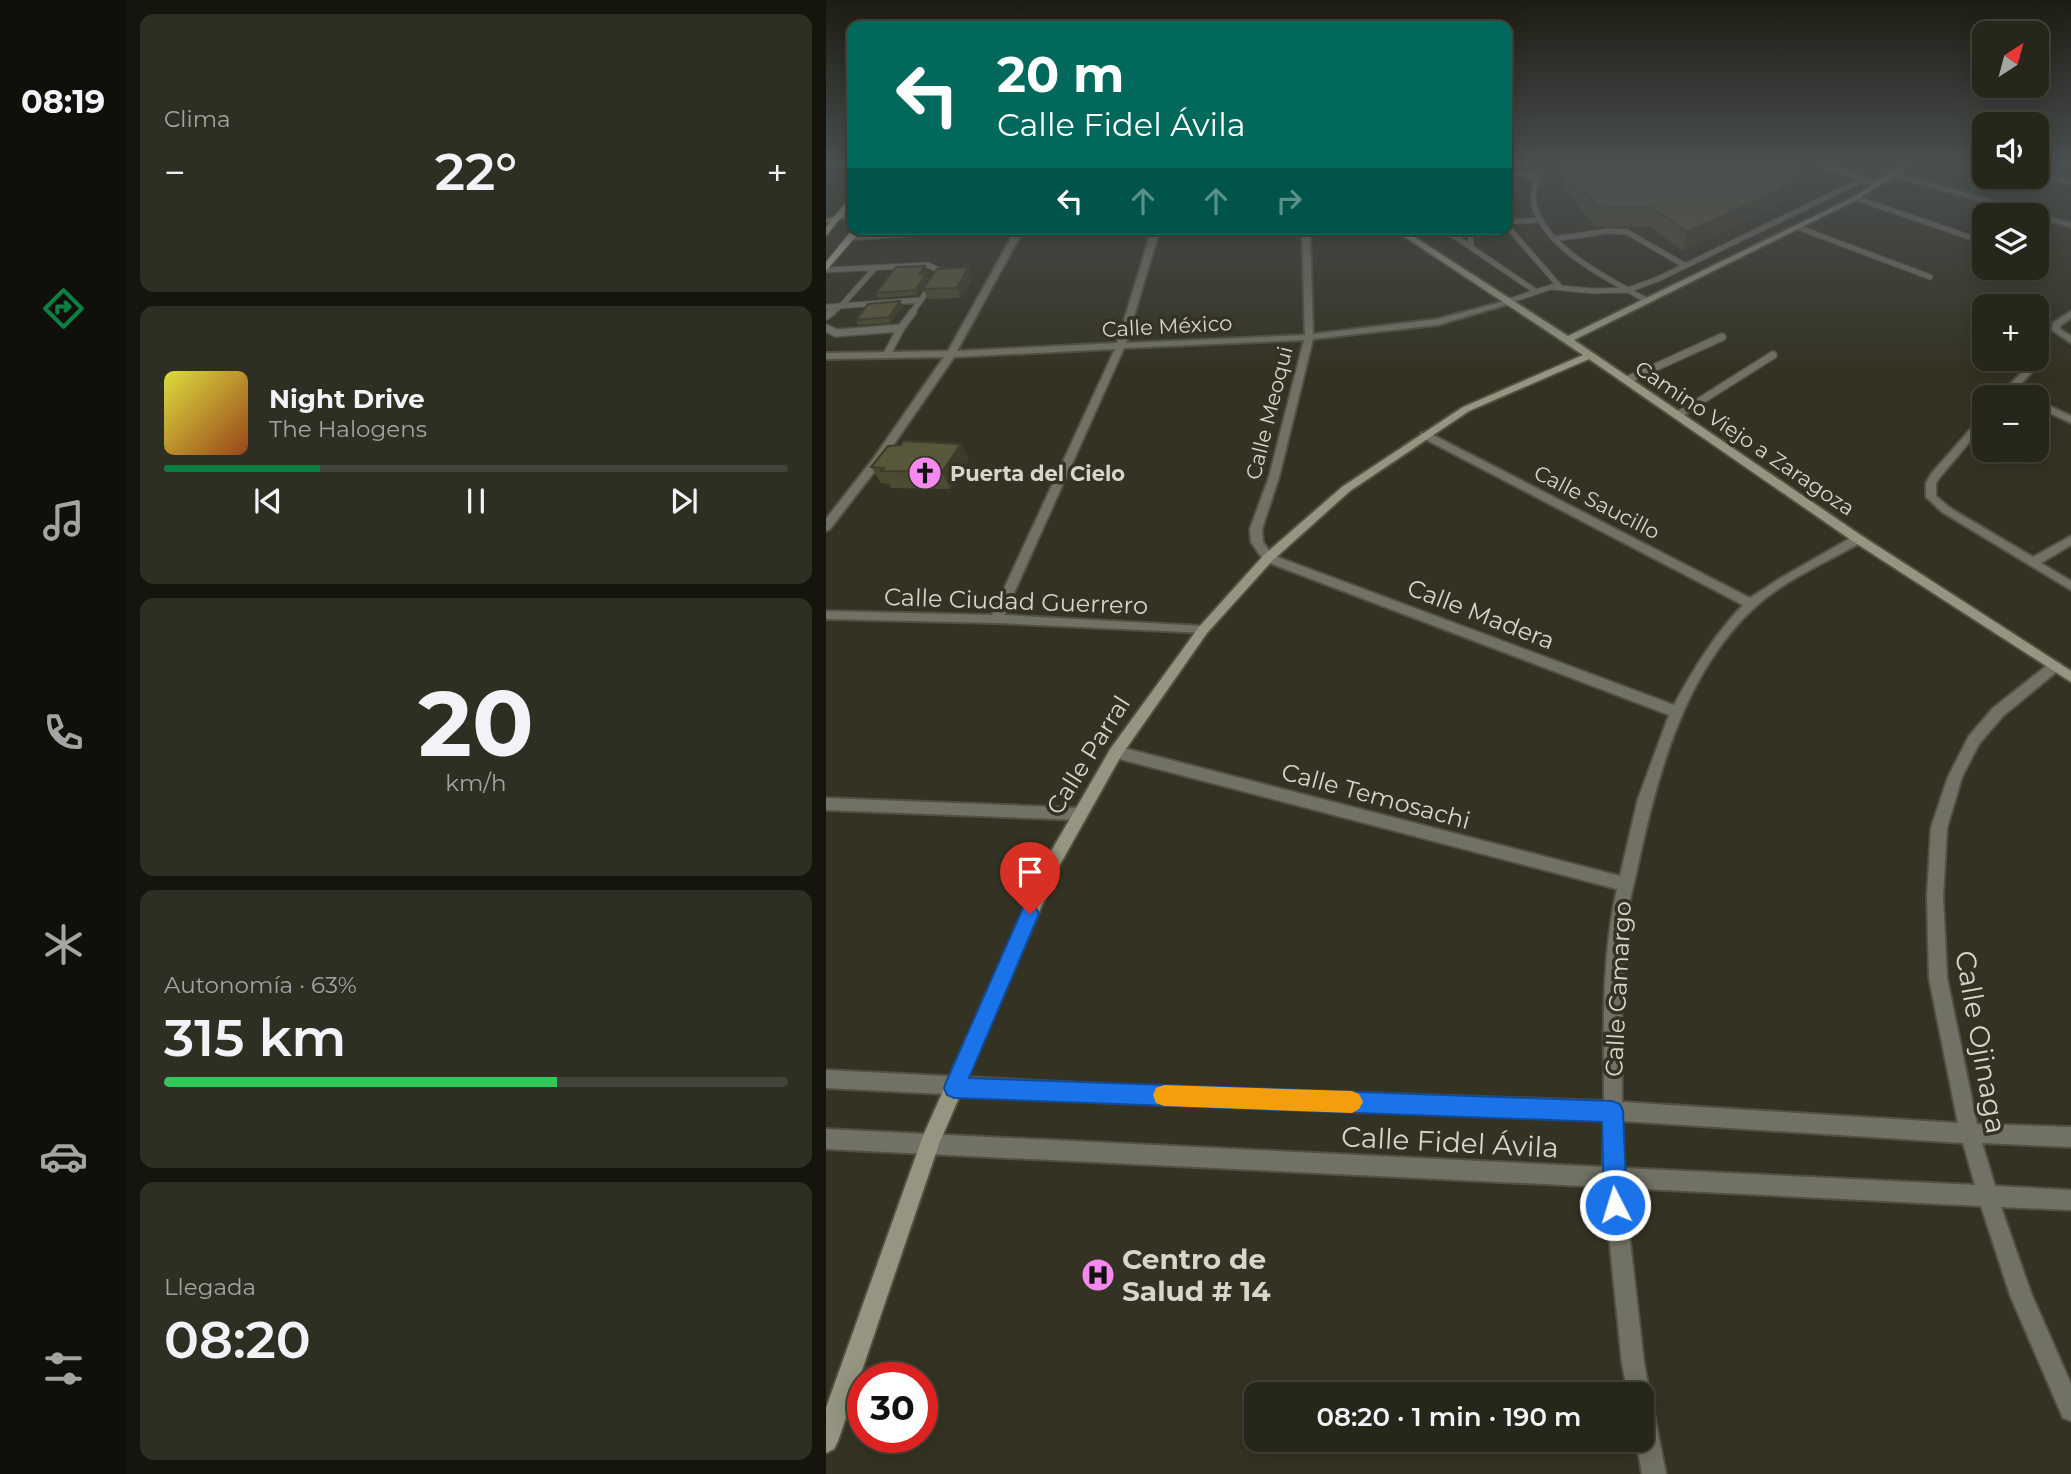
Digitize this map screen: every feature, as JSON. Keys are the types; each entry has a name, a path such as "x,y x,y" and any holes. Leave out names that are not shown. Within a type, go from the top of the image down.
{"main road":[{"path":"826,269 853,235"}],"street":[{"path":"1568,340 1783,234"},
{"path":"826,527 877,461 951,354 1017,235"},
{"path":"996,620 1121,346 1154,235"},
{"name":"Calle Meoqui","path":"1269,558 1257,542 1256,530 1274,477 1309,337 1306,235"},
{"name":"Camino Viejo a Zaragoza","path":"1406,235 1568,340 1858,539 2071,677"},
{"name":"Calle México","path":"826,355 951,354 1309,337 1438,323 1506,302"},
{"path":"2071,314 2056,325 2056,330 2071,340"},
{"name":"Calle Parral","path":"826,1441 930,1143 1052,865 1116,752 1203,630 1269,558 1346,489 1466,410 1590,355"},
{"path":"2015,385 2028,371"},
{"path":"2049,409 2071,420"},
{"path":"1972,433 1935,476 1931,483 1931,497 1946,510 2071,586"},
{"name":"Calle Saucillo","path":"1425,435 1751,604"},
{"name":"Calle Camargo","path":"1613,1178 1613,993 1618,924 1624,884 1644,799 1678,712 1701,667 1725,631 1751,604 1783,582 1858,539"},
{"path":"2032,562 2071,540"},
{"name":"Calle Madera","path":"1269,558 1678,712"},
{"name":"Calle Ciudad Guerrero","path":"826,615 1203,630"},
{"name":"Calle Ojinaga","path":"2054,666 2007,703 1973,740 1955,777 1939,828 1935,896 1938,978 1970,1135 2021,1295 2071,1410"},
{"name":"Calle Temosachi","path":"1116,752 1624,884"},
{"path":"826,804 1079,814"},
{"name":"Calle Fidel Ávila","path":"826,1079 954,1088 1612,1111 1970,1135 2071,1137"},
{"name":"Calle Fidel Ávila","path":"826,1139 2071,1200"},
{"path":"1613,1178 1637,1382"},
{"path":"1650,1452 1654,1474"}],"lane":[{"path":"1515,234 1560,287"},
{"path":"1550,234 1567,251 1647,301"},
{"path":"1554,239 1589,234"},
{"path":"1630,234 1684,265"},
{"path":"1506,302 1535,291 1560,287 1593,291 1628,290 1749,234"},
{"path":"1815,234 1930,277"},
{"path":"1960,234 1972,238"},
{"path":"1453,235 1535,291"},
{"path":"1470,235 1471,247"},
{"path":"826,269 928,265 938,268 940,271 901,328 887,355"},
{"path":"826,316 842,305 875,268"},
{"path":"826,307 921,300"},
{"path":"826,328 836,333 901,328"},
{"path":"1627,380 1722,337"},
{"path":"1678,415 1773,355"}],"building":[{"path":"925,266 919,275 926,274 916,290 876,293 896,267"},
{"path":"968,267 957,288 923,289 937,269"},
{"path":"900,301 889,317 856,320 868,304"},
{"path":"903,441 961,444 942,472 881,471 884,468 871,467 888,446 901,445"}],"slow traffic":[{"path":"1164,1095 1352,1102"}],"place":[{"name":"Puerta del Cielo","path":"925,473"},
{"name":"Centro de Salud # 14","path":"1098,1275"}],"route":[{"path":"1030,914 954,1088 1612,1111 1615,1205"}]}
